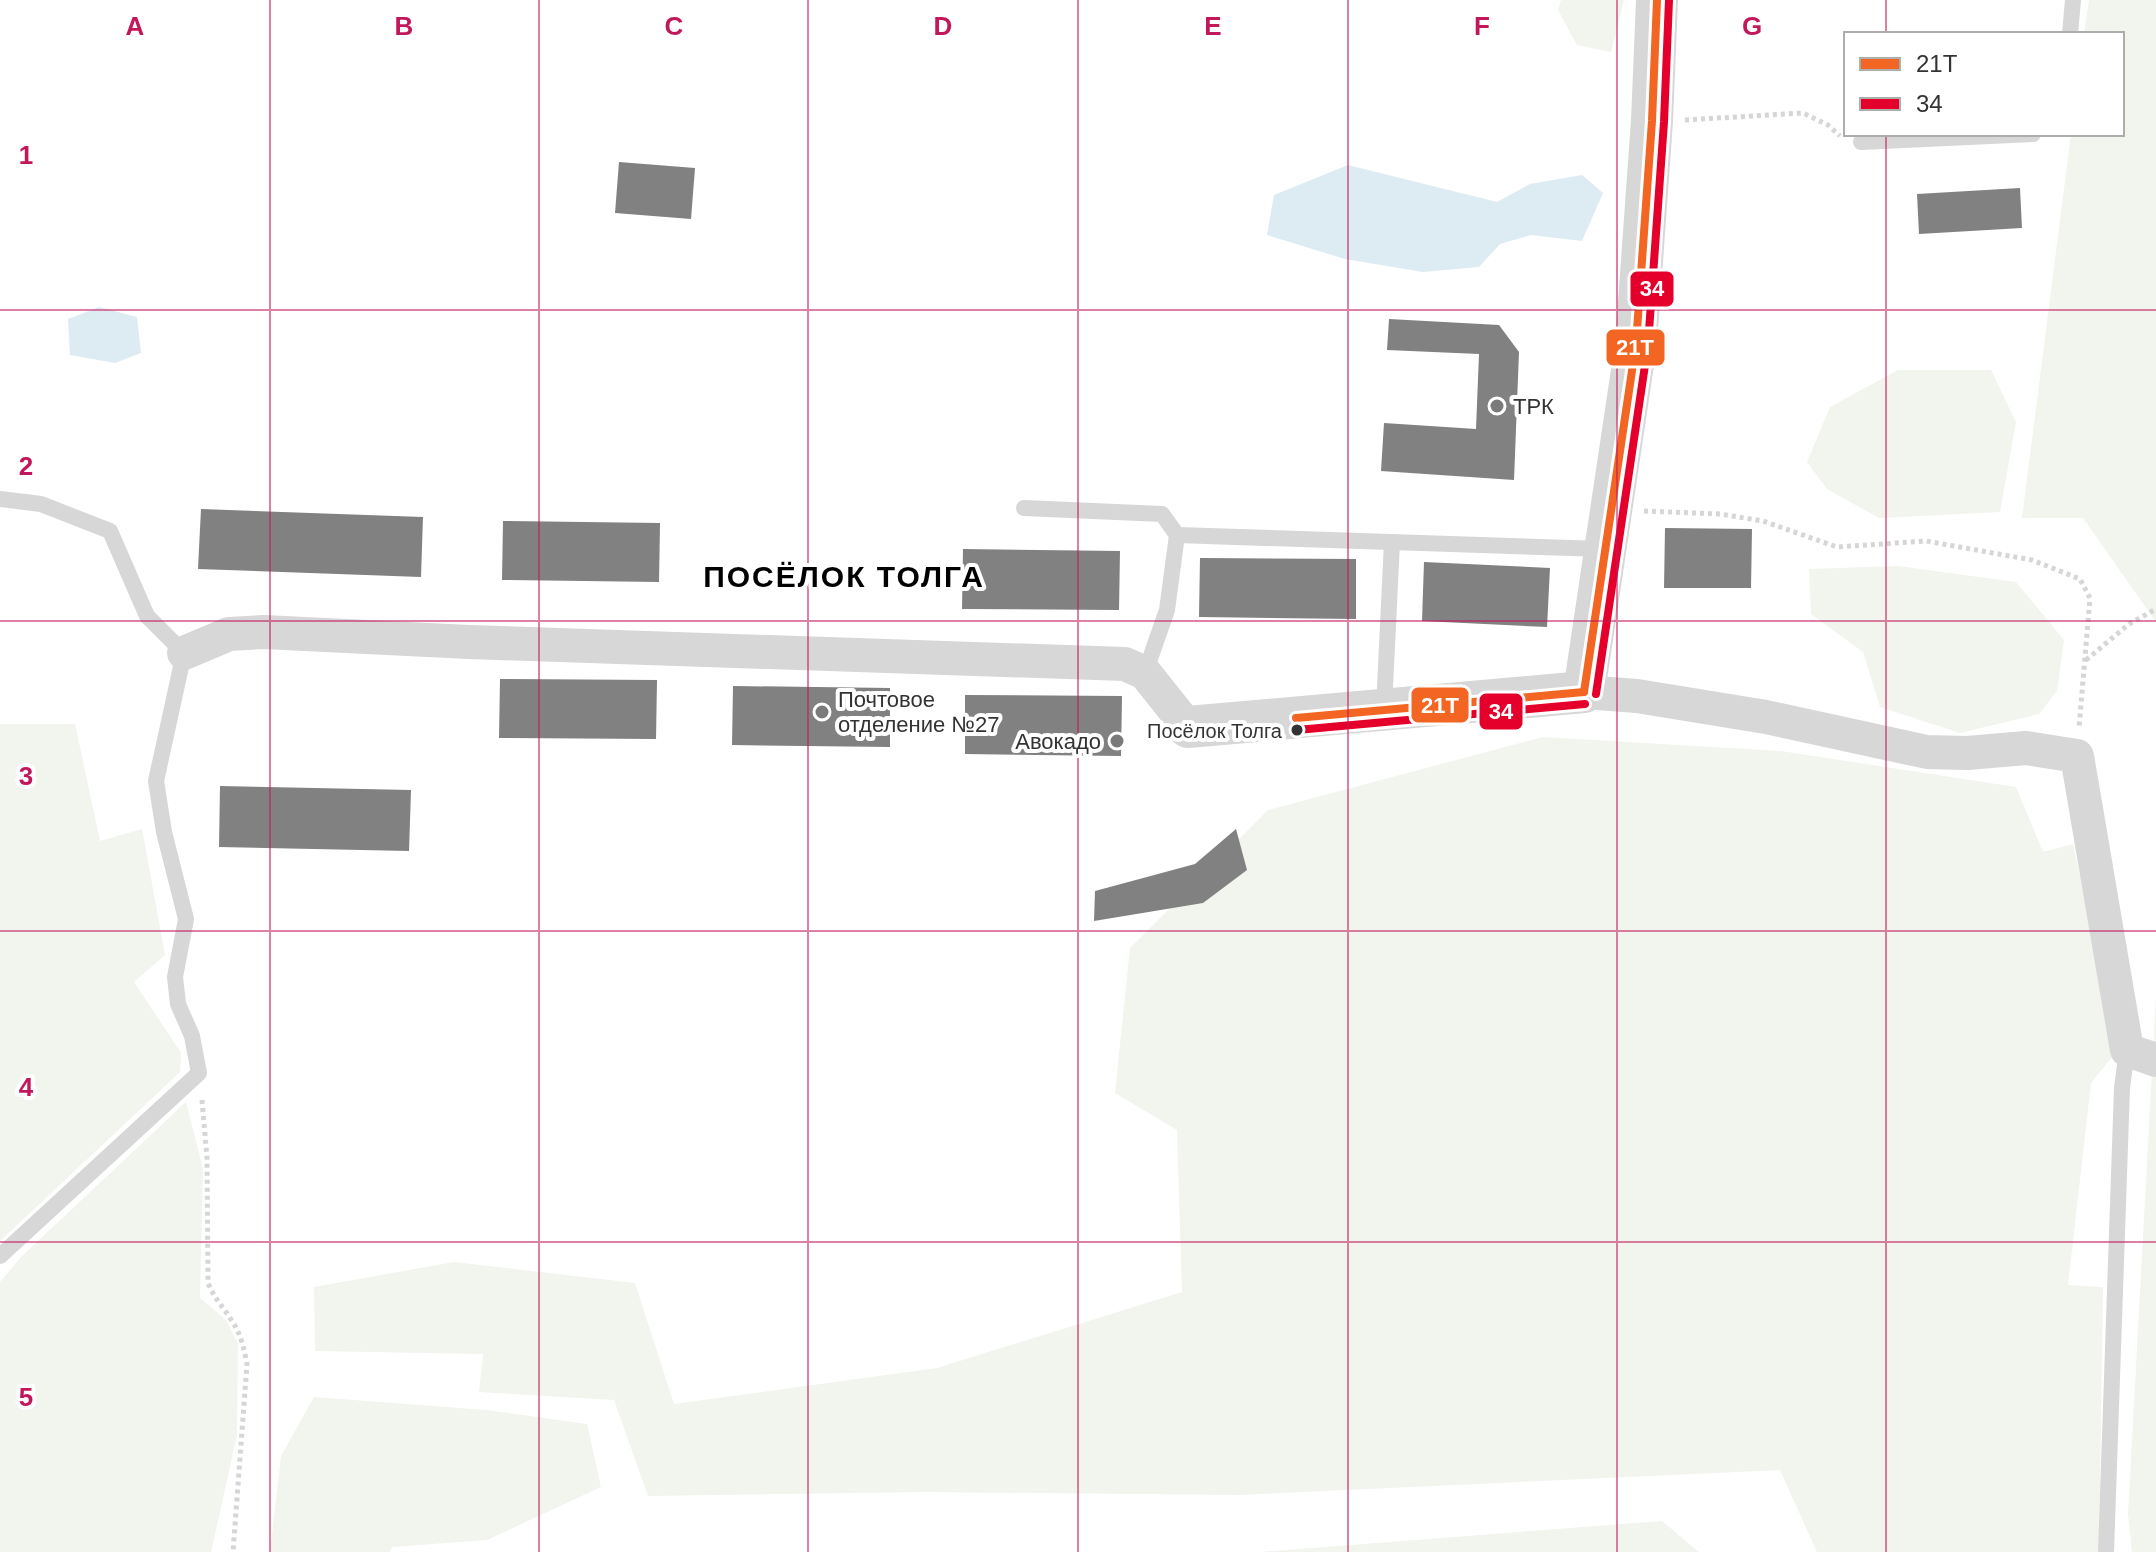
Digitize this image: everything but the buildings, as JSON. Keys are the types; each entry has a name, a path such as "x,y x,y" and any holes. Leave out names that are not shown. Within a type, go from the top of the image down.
{"street":[{"path":"1584,692 1636,344 1657,0"},
{"path":"184,653 229,634 264,632 1125,664 1145,673 1188,727 1584,692 1637,696 1766,717 1927,752 1967,753 2026,748 2077,756 2141,1055"}],"lane":[{"path":"2070,32 2073,0"},
{"path":"1861,142 1990,136"},
{"path":"0,499 41,504 110,531 147,616 184,653 156,781 164,832 186,919 175,977 178,1004 192,1036 199,1073 0,1256"},
{"path":"1024,508 1162,514 1177,535 1167,610 1145,673"},
{"path":"1177,535 1392,542 1608,530"},
{"path":"1384,710 1392,542"},
{"path":"2106,1552 2122,1088 2141,1055"}],"path":[{"path":"1652,121 1803,113 1828,125 1843,138 1861,142"},
{"path":"1608,530 1720,514 1763,521 1837,547 1926,541 2032,560 2080,579 2090,598 2077,756"},
{"path":"2085,661 2129,624 2156,609"},
{"path":"199,1073 207,1158 208,1283 215,1299 233,1322 242,1341 247,1364 233,1552"}],"shaded area":[{"path":"1561,0 1624,0 1611,52 1577,45 1558,10"},
{"path":"2089,0 2156,0 2156,622 2083,518 2022,518 2071,136 2124,136 2124,32 2084,32"},
{"path":"1348,165 1497,202 1530,184 1582,175 1603,193 1582,241 1531,235 1500,244 1479,267 1423,272 1345,259 1267,235 1274,195"},
{"path":"99,307 137,317 141,353 115,363 70,355 68,319"},
{"path":"1898,370 1991,370 2016,422 2000,512 1879,518 1827,489 1807,462 1830,407"},
{"path":"1898,566 2016,582 2064,640 2057,691 2039,714 1960,733 1880,707 1863,652 1811,614 1809,569"},
{"path":"0,724 75,724 100,841 142,829 165,955 134,982 181,1053 180,1072 0,1241"},
{"path":"1543,737 1781,751 2016,787 2043,852 2073,844 2117,1051 2091,1083 2068,1285 2103,1287 2099,1552 1817,1552 1780,1470 1239,1495 925,1492 648,1496 614,1400 479,1392 483,1354 315,1351 314,1287 454,1262 635,1283 674,1404 937,1368 1182,1292 1177,1130 1115,1093 1130,948 1268,810"},
{"path":"2156,996 2156,1552 2132,1552 2128,1514"},
{"path":"186,1102 203,1169 200,1298 226,1320 238,1344 237,1435 211,1552 0,1552 0,1282 22,1256"},
{"path":"314,1397 486,1410 587,1424 601,1487 487,1540 392,1547 390,1552 270,1552 281,1456"},
{"path":"1662,1521 1699,1552 1259,1552"}],"transit line":[{"name":"21Т","path":"1584,692 1636,344 1657,0"},
{"name":"34","path":"1596,694 1648,345 1664,122 1669,0"},
{"name":"21Т","path":"1296,718 1584,692"},
{"name":"34","path":"1297,730 1585,704"}],"place":[{"name":"ТРК","path":"1497,406"},
{"name":"Почтовое отделение №27","path":"822,712"},
{"name":"Посёлок Толга","path":"1297,730"},
{"name":"Авокадо","path":"1117,741"}],"district":[{"name":"ПОСЁЛОК ТОЛГА","path":"844,577"}]}
